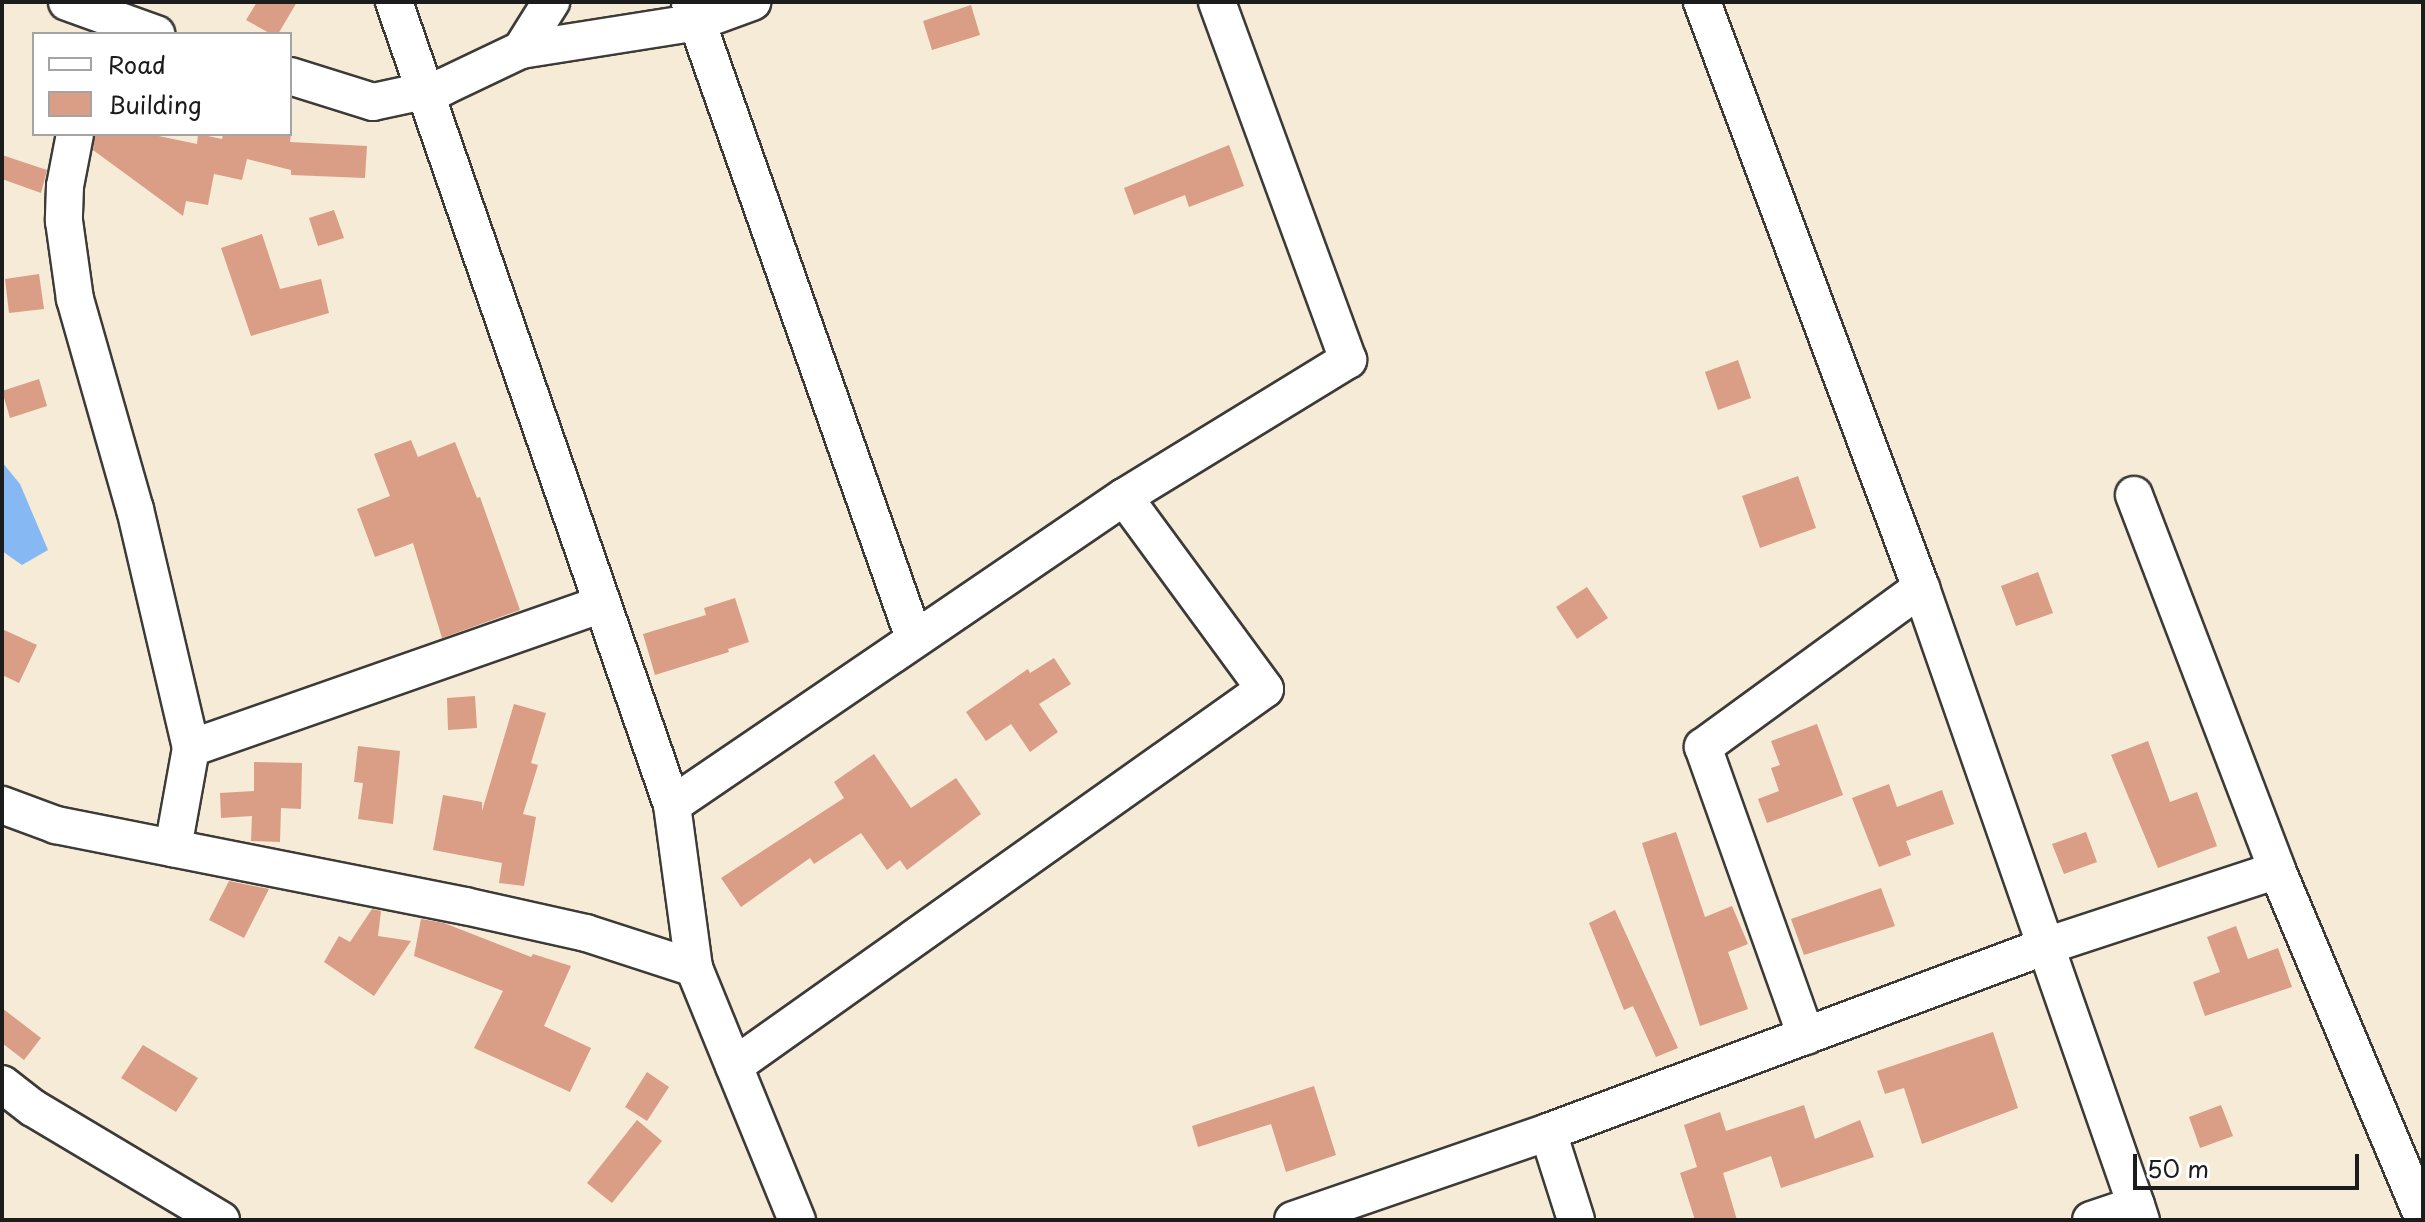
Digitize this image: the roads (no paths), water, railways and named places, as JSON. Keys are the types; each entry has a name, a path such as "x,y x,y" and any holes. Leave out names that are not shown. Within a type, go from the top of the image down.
{"street":[{"path":"67,2 99,25 143,32"},
{"path":"394,2 672,805 694,968 797,1220"},
{"path":"521,50 551,2"},
{"path":"292,77 373,102 443,87 521,50 752,2"},
{"path":"672,805 1124,497 1348,360 1217,2"},
{"path":"1702,2 1921,588 2043,947 2138,1212 2091,1220"},
{"path":"694,12 914,638"},
{"path":"75,136 65,186 64,221 75,299 135,509 191,748 173,848"},
{"path":"2134,495 2277,870 2423,1218"},
{"path":"734,1066 1265,689 1124,497"},
{"path":"1806,1036 1703,747 1921,588"},
{"path":"191,748 602,604"},
{"path":"2,805 56,825 556,926 694,968"},
{"path":"1293,1220 1548,1132 2043,947 2277,870"},
{"path":"2,1084 33,1108 221,1220"},
{"path":"1548,1132 1576,1220"}],"water":[{"path":"2,462 20,484 48,550 22,565 2,551"}]}
